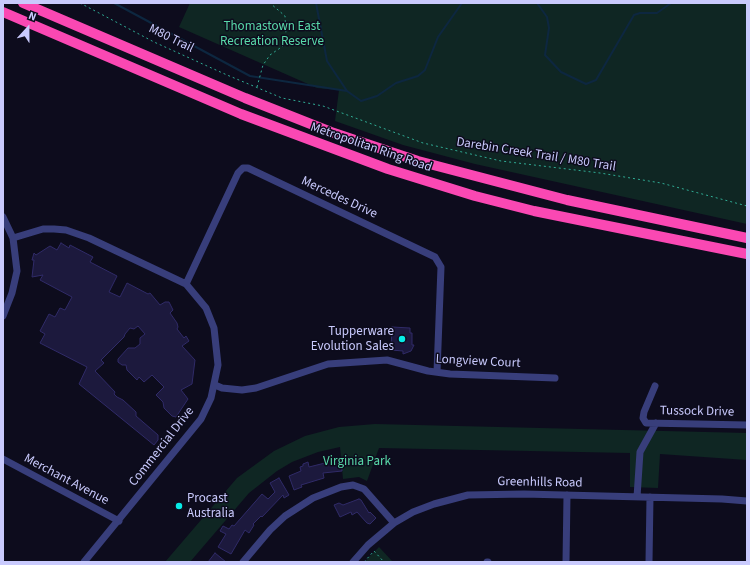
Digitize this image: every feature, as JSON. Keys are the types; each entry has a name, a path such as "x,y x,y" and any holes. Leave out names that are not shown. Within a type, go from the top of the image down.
{"highway":[{"name":"Metropolitan Ring Road","path":"23,3 245,98 331,132 418,161 567,200 747,238"},
{"name":"Metropolitan Ring Road","path":"3,12 241,114 310,141 403,174 534,211 747,254"}],"street":[{"name":"Mercedes Drive","path":"186,284 238,173 243,168 248,168 435,257 441,267 437,372"},
{"path":"3,217 13,238 17,271 12,293 3,316"},
{"name":"Commercial Drive","path":"13,238 43,229 66,230 89,238 186,284 206,308 214,328 218,365 215,386 201,419 84,562"},
{"name":"Longview Court","path":"215,386 242,390 256,388 322,366 352,362 387,360 437,372 555,378"},
{"name":"Tussock Drive","path":"655,386 644,412 643,418 646,423 747,425"},
{"path":"637,497 640,452 656,423"},
{"name":"Merchant Avenue","path":"3,459 119,521"},
{"path":"243,562 285,516 313,498 341,487 353,485 364,489 394,523"},
{"name":"Greenhills Road","path":"353,562 368,545 394,523 413,512 434,504 468,495 567,495 747,501"},
{"path":"566,562 567,495"},
{"path":"649,562 650,497"}],"path":[{"name":"M80 Trail","path":"80,3 154,42 257,87"},
{"path":"257,87 261,70 270,55 283,46 286,36 284,16 270,3"},
{"name":"Darebin Creek Trail / M80 Trail","path":"257,87 282,98 323,106 442,149 508,162 600,173 641,180 747,206"},
{"path":"364,562 374,551 384,562"}],"green space":[{"name":"Thomastown East Recreation Reserve","path":"190,3 747,3 747,224 475,164 403,145 335,121 339,90 317,88 179,27"},
{"name":"Virginia Park","path":"375,424 747,433 747,460 660,454 658,488 630,487 630,453 379,448 367,481 359,477 343,479 340,447 318,452 292,462 277,471 249,493 190,562 165,562 237,478 274,451 305,436 339,427"},
{"path":"379,547 393,562 365,562 370,556"}],"building":[{"path":"61,243 69,248 70,245 93,257 90,262 117,276 109,292 120,297 127,283 148,294 150,293 160,305 165,302 169,302 173,310 170,313 177,323 177,329 184,338 186,336 189,341 182,346 195,360 192,384 181,390 188,399 176,417 172,416 164,408 163,402 156,395 164,387 152,375 144,382 139,377 137,380 127,370 126,365 122,365 118,362 118,359 128,348 135,348 140,344 140,338 145,334 138,326 134,329 130,328 124,337 101,360 104,363 95,371 115,392 114,394 136,412 136,416 158,435 158,440 154,445 79,384 87,367 40,343 45,334 40,331 49,314 55,317 60,308 65,310 72,297 40,280 43,275 32,277 34,260 32,260 34,253 36,255 50,246 57,250"},
{"name":"Tupperware Evolution Sales","path":"392,327 410,328 410,333 412,333 412,345 414,345 411,351 403,354 403,351 391,350"},
{"path":"341,459 342,471 323,473 324,478 301,485 302,487 294,490 289,476 301,471 300,467 303,466 303,464 308,462 309,467 329,462 329,460"},
{"path":"279,478 289,495 284,498 283,495 262,517 261,516 253,524 254,525 249,533 245,530 231,554 218,547 226,534 220,531 223,526 229,529 232,525 234,526 262,494 268,499 275,492 270,483"},
{"path":"359,499 369,513 370,512 376,518 370,524 367,523 357,512 352,515 351,512 340,517 334,505 339,503 343,505"},
{"path":"215,553 226,562 208,562"}],"waterway":[{"path":"114,3 250,76 347,91"},
{"path":"316,3 327,61 347,91 361,101 377,96 396,83 418,76 425,70 438,37 462,3"},
{"path":"537,3 547,17 549,28 545,55 561,72 586,84 596,80 634,15 640,13 657,13 671,3"}],"place":[{"name":"Tupperware Evolution Sales","path":"402,339"},
{"name":"Procast Australia","path":"179,506"}]}
